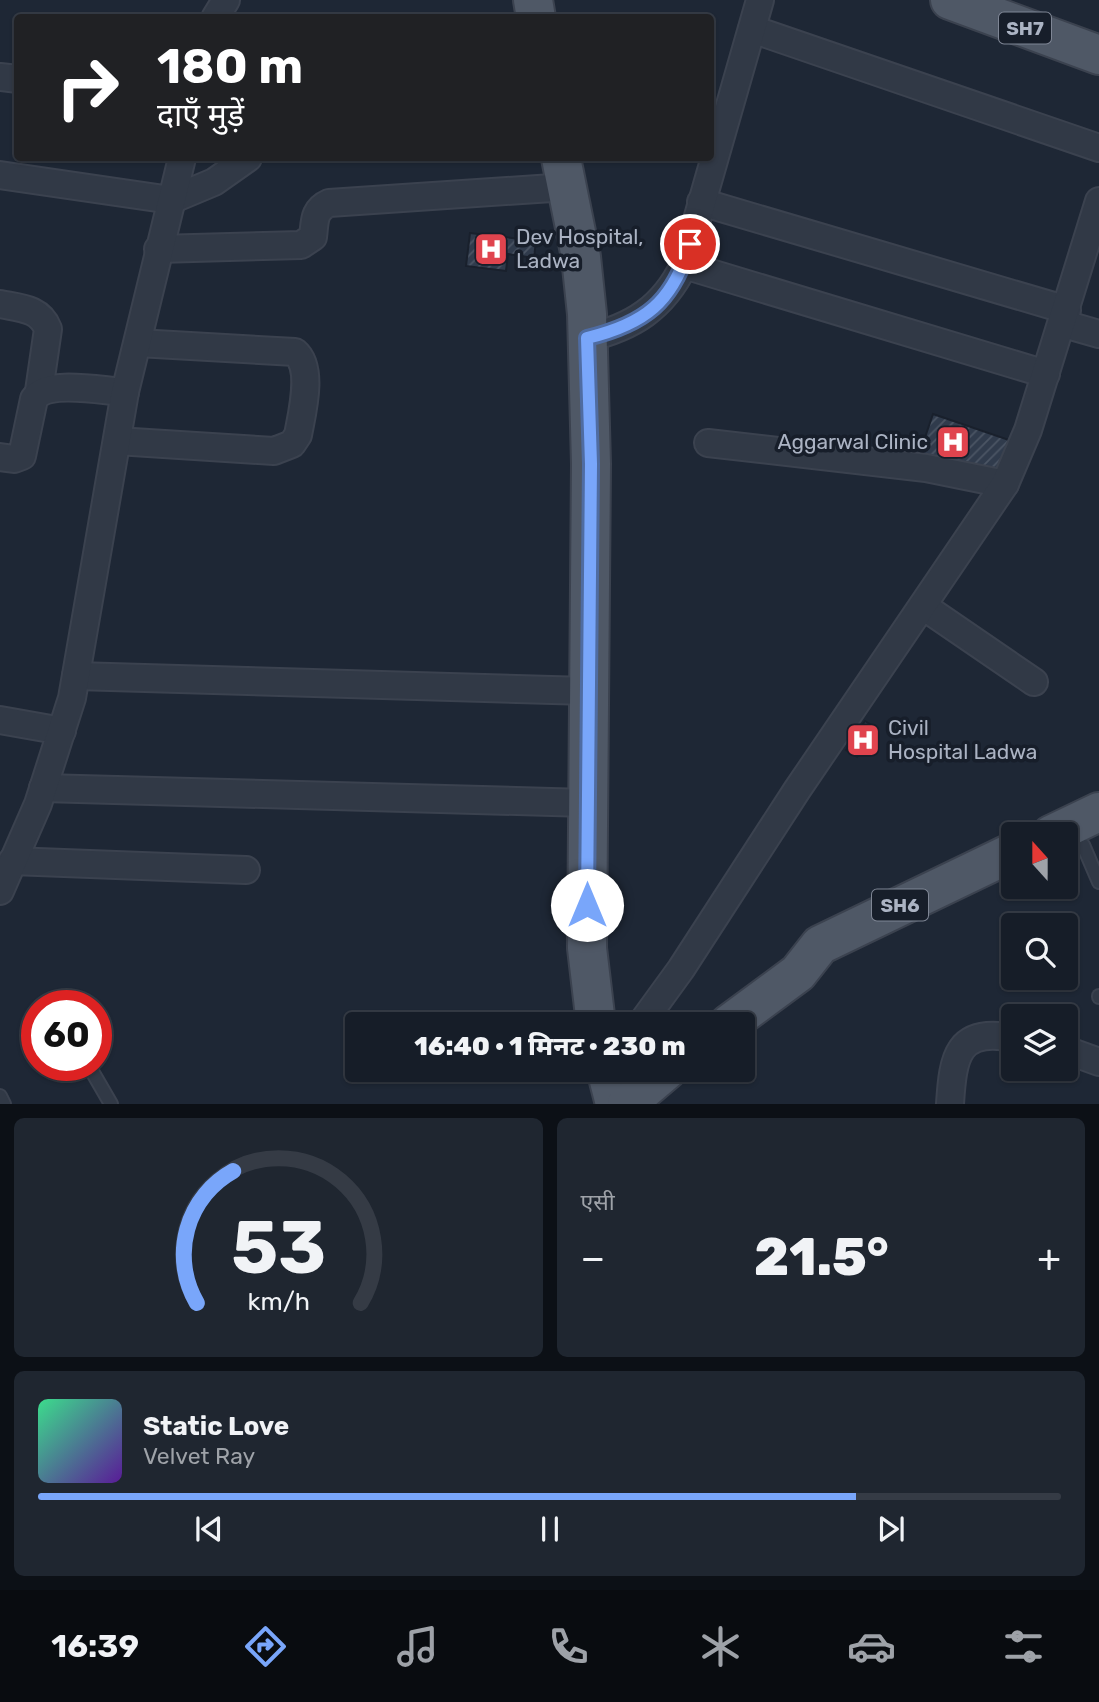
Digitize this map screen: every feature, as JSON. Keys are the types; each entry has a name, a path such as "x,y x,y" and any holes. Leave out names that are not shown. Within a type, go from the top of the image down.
{"main road":[{"name":"SH7","path":"950,0 1099,55"},
{"path":"564,172 581,257 587,338 591,464 587,691 587,948 595,1012"},
{"name":"SH6","path":"745,1012 798,973 820,945 1001,858"},
{"name":"SH6","path":"798,973 842,961 1001,885"},
{"path":"609,1082 615,1104"},
{"path":"626,1104 652,1082"}],"street":[{"path":"714,158 760,0"},
{"path":"752,29 1099,148"},
{"path":"181,161 125,392 76,676 62,731 43,788 4,876 246,870"},
{"path":"0,175 170,200 214,182 244,161"},
{"path":"587,338 613,332 646,315 673,288 684,265 713,161"},
{"path":"158,249 301,245 313,237 316,213 328,203 564,172"},
{"path":"650,1012 1005,484 1028,430 1099,201"},
{"path":"701,202 1065,317 1099,334"},
{"path":"684,265 1046,374"},
{"path":"0,304 27,309 45,321 48,329 39,391 34,399 22,456 14,459 0,457"},
{"path":"117,441 274,451 292,444 298,435 305,369 304,362 295,352 138,343"},
{"path":"39,391 52,387 125,392"},
{"path":"708,443 926,468 1005,484"},
{"path":"923,606 1034,682"},
{"path":"76,676 587,691"},
{"path":"0,720 62,731"},
{"path":"43,788 587,803"},
{"path":"950,1104 953,1067 966,1042 979,1036 1001,1037"},
{"path":"1078,1054 1099,1062"}],"lane":[{"path":"1080,837 1099,882"},
{"path":"98,1081 111,1104"},
{"path":"0,1096 4,1104"}],"building":[{"path":"470,233 536,241 534,258 508,254 506,271 466,266"},
{"path":"933,414 1009,440 995,478 920,452"},
{"path":"865,721 876,728 857,757 846,750"}],"place":[{"name":"Dev Hospital, Ladwa","path":"491,249"},
{"name":"Aggarwal Clinic","path":"953,442"},
{"name":"Civil Hospital Ladwa","path":"863,740"}],"route":[{"path":"587,905 591,464 587,338 613,332 646,315 673,288 690,244"}]}
